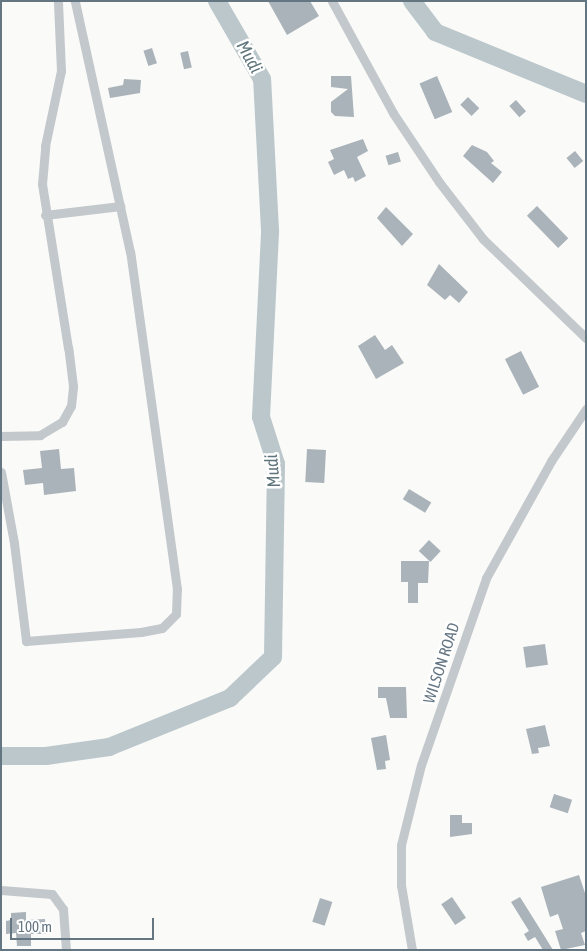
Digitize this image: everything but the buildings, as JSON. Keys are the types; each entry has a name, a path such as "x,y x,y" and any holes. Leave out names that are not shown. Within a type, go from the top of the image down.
{"street":[{"path":"1,436 40,435 62,422 71,406 73,386 45,215 42,184 45,146 61,72 58,1"},
{"path":"1,472 14,543 26,641 141,632 162,628 176,614 177,589 148,370 130,252 75,1"},
{"path":"332,1 393,113 439,182 483,239 586,338"},
{"path":"45,215 120,206"},
{"name":"WILSON ROAD","path":"412,950 401,885 401,845 421,765 486,578 551,461 586,409"},
{"path":"1,890 52,894 63,909 66,950"}],"waterway":[{"name":"Mudi","path":"1,756 46,756 109,747 230,698 273,657 276,464 261,417 270,230 262,79 217,1"},
{"name":"Mudi","path":"412,1 435,32 586,94"}]}
